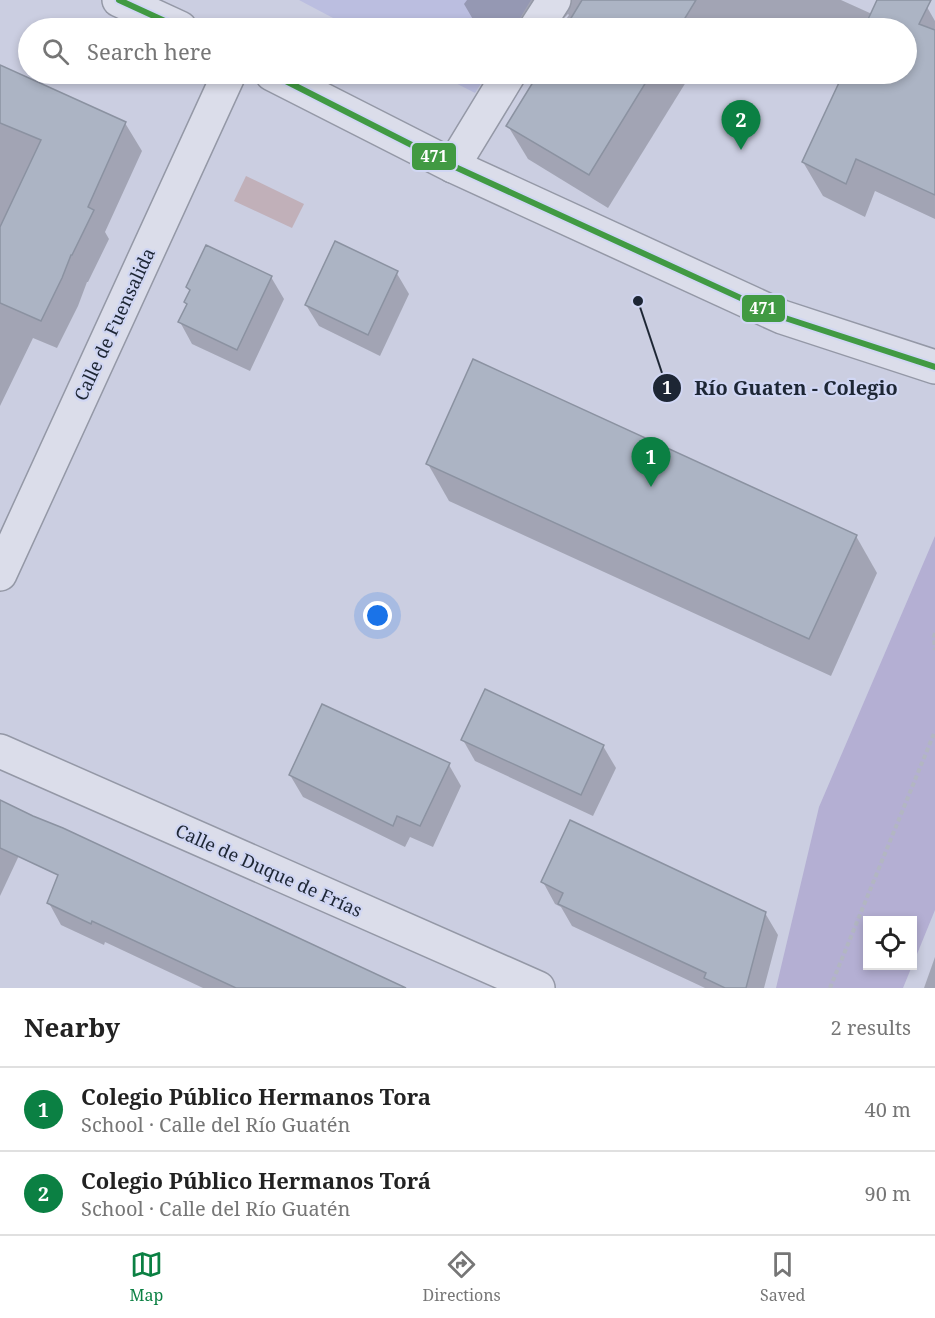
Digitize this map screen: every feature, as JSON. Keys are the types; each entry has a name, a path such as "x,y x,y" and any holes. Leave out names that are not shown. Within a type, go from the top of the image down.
{"street":[{"path":"119,0 158,18"},
{"path":"542,18 554,0"},
{"name":"Calle de Fuensalida","path":"0,574 224,84"},
{"path":"292,84 453,166 782,317 935,368"},
{"path":"453,166 503,84"},
{"name":"Calle de Duque de Frías","path":"0,751 538,988"}],"path":[{"path":"935,633 935,650"},
{"path":"830,988 935,731"}],"shaded area":[{"path":"299,0 531,0 520,18 333,18"},
{"path":"457,84 481,84 475,93"},
{"path":"246,176 304,204 292,228 234,201"},
{"path":"935,536 935,910 917,954 917,916 863,916 863,970 910,970 903,988 776,988 819,807"}],"building":[{"path":"582,0 696,0 685,18 571,18"},
{"path":"877,0 931,0 919,24 935,30 935,195 856,159 846,184 802,162 838,84 917,84 917,18 869,18"},
{"path":"0,65 18,73 18,84 42,84 126,122 88,207 94,210 41,321 0,303 0,227 41,140 0,123"},
{"path":"532,84 645,84 589,175 506,126"},
{"path":"335,241 398,271 368,335 305,305"},
{"path":"206,245 272,276 237,350 178,322 187,304 184,302 190,290 186,287"},
{"path":"473,359 857,535 809,639 426,464"},
{"path":"485,689 604,745 581,795 461,740"},
{"path":"322,704 450,763 420,826 397,816 393,826 289,775"},
{"path":"0,800 406,988 236,988 92,921 91,924 47,903 58,875 0,848"},
{"path":"570,820 766,912 746,988 725,988 704,978 706,973 558,904 563,893 541,882"}],"transit line":[{"name":"471","path":"119,0 158,18"},
{"name":"471","path":"292,84 453,166 782,317 935,367"}],"place":[{"name":"Colegio Público Hermanos Torá","path":"741,150"},
{"name":"Río Guaten - Colegio","path":"638,301"},
{"name":"Colegio Público Hermanos Tora","path":"651,487"}]}
